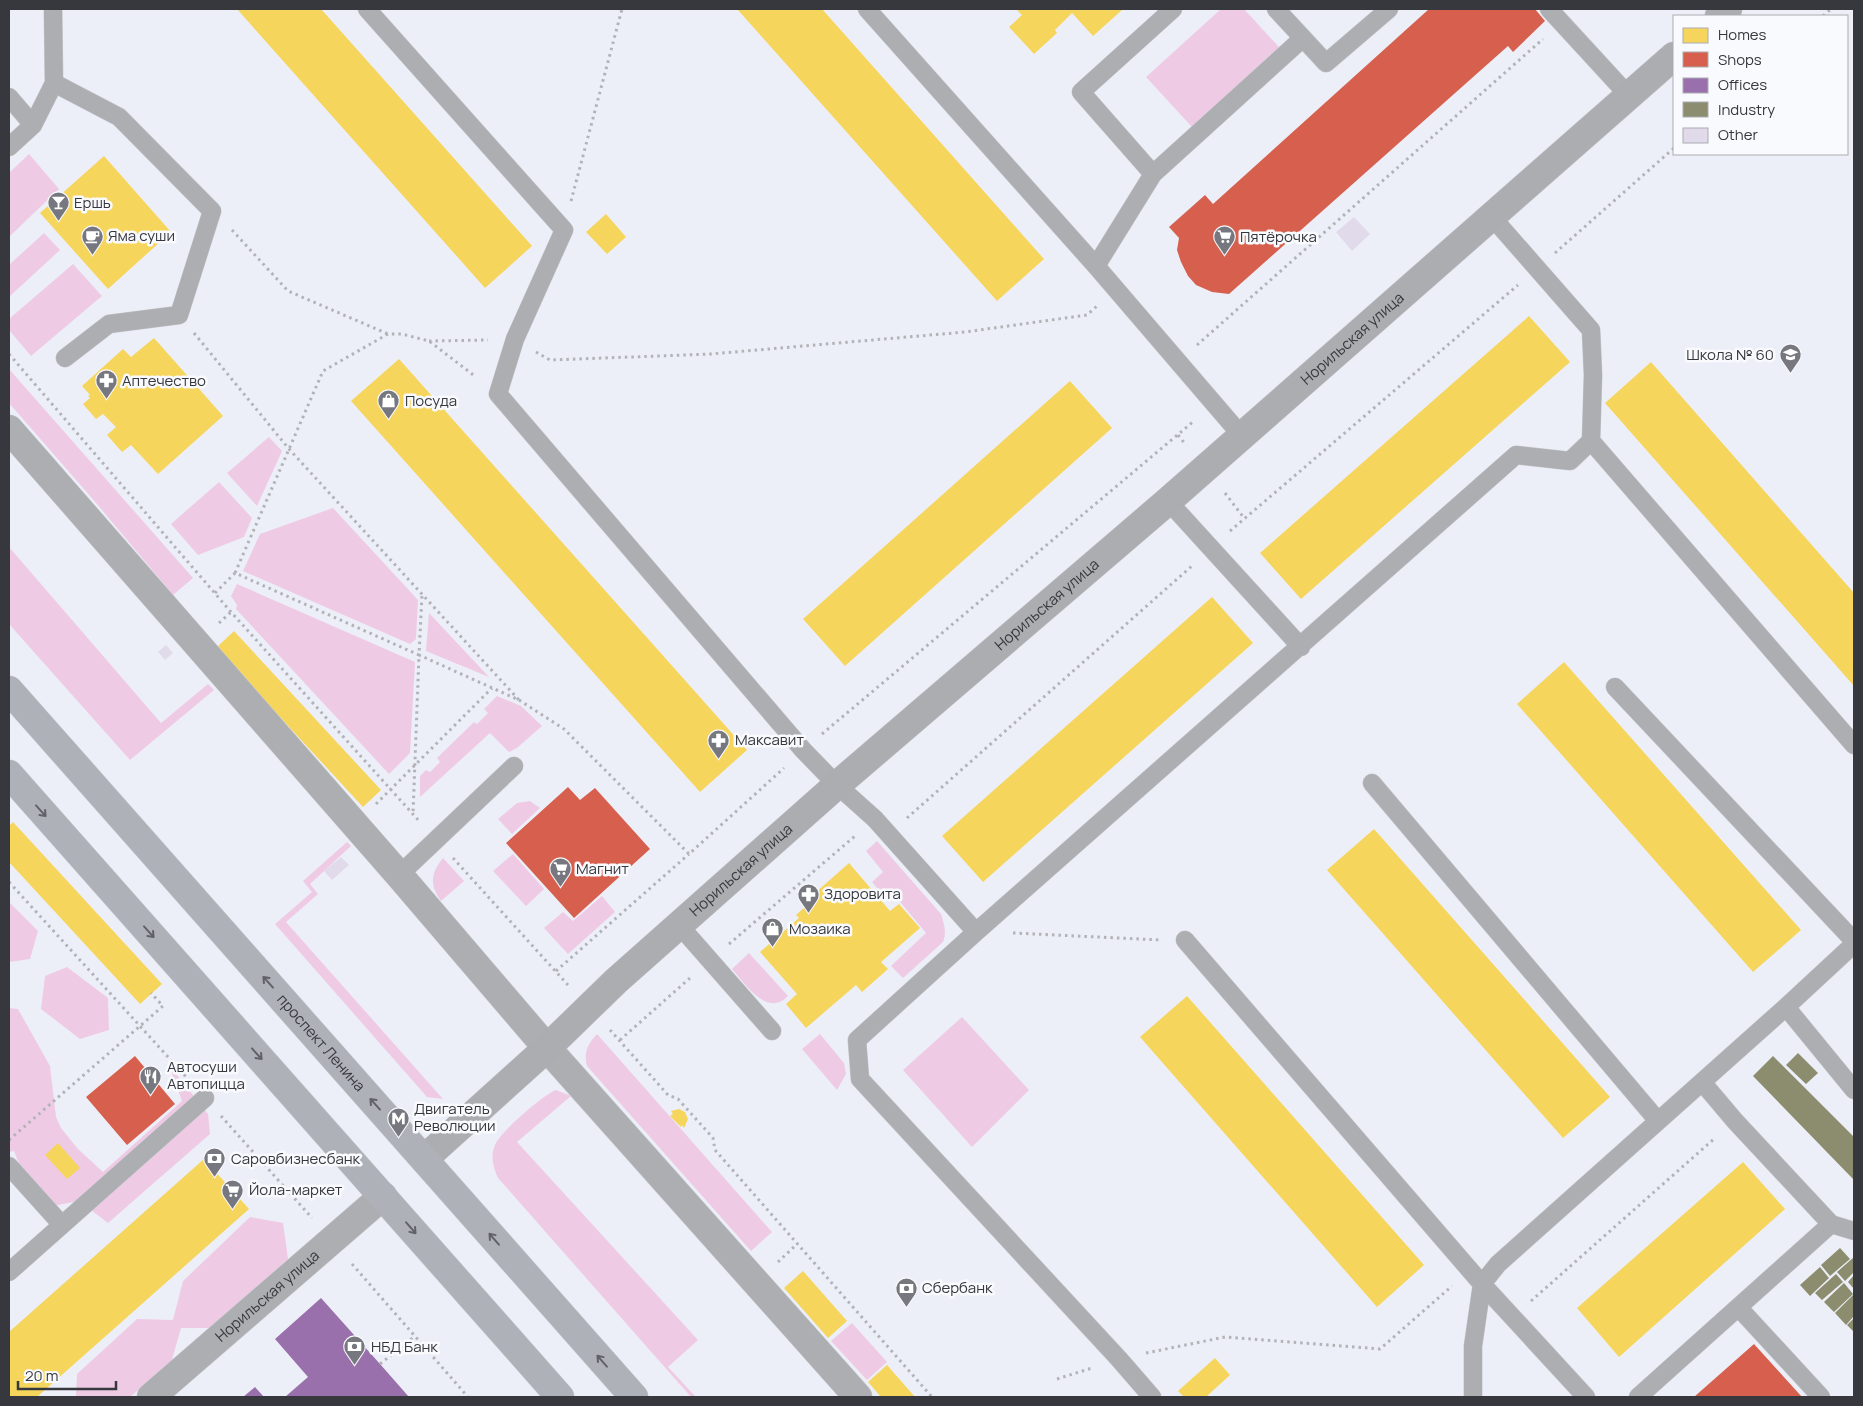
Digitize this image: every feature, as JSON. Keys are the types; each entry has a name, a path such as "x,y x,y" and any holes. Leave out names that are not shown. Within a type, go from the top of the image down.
{"main road":[{"name":"проспект Ленина","path":"9,690 634,1397"},
{"path":"9,774 560,1397"}],"street":[{"name":"Норильская улица","path":"424,1158 547,1048 588,1006 837,785 1168,501 1673,57"},
{"path":"9,429 547,1048 858,1397"},
{"name":"Норильская улица","path":"150,1397 383,1196"}],"lane":[{"path":"9,147 33,125 54,83 54,9"},
{"path":"367,9 564,230 515,339 498,394 803,750 837,785 875,819 976,932"},
{"path":"868,9 1096,266 1241,435"},
{"path":"1153,174 1081,92 1173,9"},
{"path":"1276,9 1326,63 1389,9"},
{"path":"1549,9 1629,96"},
{"path":"1096,266 1153,174 1303,38"},
{"path":"54,83 119,117 212,211 179,315 109,324 66,358"},
{"path":"9,97 33,125"},
{"path":"1492,217 1591,330 1593,375 1591,441 1854,745"},
{"path":"1152,1397 860,1079 857,1040 976,932 1301,647 1516,455 1570,461 1591,441"},
{"path":"1168,501 1301,647"},
{"path":"1473,1397 1473,1346 1482,1284 1498,1264 1786,1007 1854,942 1615,687"},
{"path":"399,876 514,766"},
{"path":"1372,783 1658,1121"},
{"path":"679,925 772,1031"},
{"path":"1184,940 1482,1284 1586,1397"},
{"path":"1786,1007 1854,1090"},
{"path":"1702,1082 1735,1121 1831,1224 1854,1231"},
{"path":"9,1272 205,1098"},
{"path":"9,1166 62,1225"},
{"path":"1638,1397 1831,1224"},
{"path":"1739,1308 1821,1397"}],"path":[{"path":"564,230 622,9"},
{"path":"1178,362 1561,22"},
{"path":"620,1040 875,819 900,825 1212,549 1244,518 1538,268 1673,149"},
{"path":"212,211 288,291 388,334 402,334 429,341 515,339 550,360 711,354 965,332 1087,315 1116,290"},
{"path":"179,315 289,450 520,700"},
{"path":"215,593 235,573 323,370 388,334"},
{"path":"429,341 498,394"},
{"path":"9,354 231,612 391,790 668,1095 678,1098 713,1138 715,1150 932,1397"},
{"path":"556,972 803,750 1213,404"},
{"path":"235,573 520,700 564,729 689,854"},
{"path":"413,814 422,595"},
{"path":"214,627 231,612"},
{"path":"391,790 492,688"},
{"path":"9,882 141,1026 332,1240 468,1397"},
{"path":"976,932 1184,940"},
{"path":"9,1140 164,1006 151,993"},
{"path":"1513,1316 1735,1121"},
{"path":"783,1267 777,1261 797,1244"},
{"path":"1057,1379 1119,1359 1225,1337 1380,1349 1470,1270"},
{"path":"380,1364 415,1336"}],"shaded area":[{"path":"1221,9 1244,9 1279,47 1192,127 1146,77"},
{"path":"29,154 59,189 9,237 9,173"},
{"path":"44,233 60,250 9,297 9,265"},
{"path":"73,264 102,296 31,356 9,330 9,319"},
{"path":"9,369 193,578 173,595 9,403"},
{"path":"269,437 282,451 257,506 227,473"},
{"path":"219,482 252,518 244,537 198,555 171,524"},
{"path":"333,508 418,600 416,639 410,644 243,571 260,534"},
{"path":"9,547 161,723 208,684 214,690 130,760 9,624"},
{"path":"237,584 415,662 410,753 389,774 236,609 237,605 231,596"},
{"path":"429,613 489,677 426,651"},
{"path":"497,696 521,706 542,726 517,748 509,752 490,733 420,797 420,776 426,770 430,772 440,762 437,758 474,722 477,724 488,713 484,709"},
{"path":"530,801 540,808 512,834 498,819 517,803"},
{"path":"877,841 941,914 944,925 945,935 943,942 903,978 891,966 926,933 896,897 889,902 872,882 883,872 866,851"},
{"path":"347,842 351,846 310,884 318,894 286,922 443,1099 427,1097 275,924 312,892 303,881"},
{"path":"513,854 544,889 526,906 493,871"},
{"path":"443,858 464,881 441,901 433,884 433,879 436,869"},
{"path":"602,896 615,912 568,954 544,928 563,912 573,921"},
{"path":"9,902 38,931 30,959 9,962"},
{"path":"749,953 788,996 780,1002 772,1003 764,1001 750,990 732,969"},
{"path":"67,967 108,998 109,1030 80,1039 41,1009 45,976"},
{"path":"9,1008 18,1009 50,1066 56,1117 61,1128 78,1149 103,1172 182,1101 169,1065 208,1114 210,1134 108,1223 79,1201 37,1209 14,1151 9,1152"},
{"path":"962,1017 1029,1090 972,1147 903,1070"},
{"path":"597,1034 772,1232 751,1251 587,1066 587,1048"},
{"path":"820,1034 844,1063 846,1074 837,1090 802,1049"},
{"path":"556,1090 571,1096 517,1142 698,1340 668,1367 696,1397 691,1397 498,1178 492,1158 495,1145 522,1114"},
{"path":"250,1217 283,1223 288,1259 213,1328 181,1328 171,1363 130,1397 76,1397 77,1374 137,1319 173,1320 183,1281"},
{"path":"852,1323 887,1362 867,1380 831,1341"}],"building: Homes":[{"path":"237,9 321,9 532,246 485,288"},
{"path":"737,9 822,9 1044,259 997,301"},
{"path":"1016,9 1122,10 1093,36 1072,13 1055,30 1057,33 1034,54 1009,27 1022,15"},
{"path":"104,156 171,232 108,289 40,213"},
{"path":"606,214 626,237 607,254 586,232"},
{"path":"1529,316 1570,362 1301,599 1260,553"},
{"path":"154,338 223,416 158,474 131,445 122,452 107,435 116,427 103,414 96,419 83,404 90,398 88,396 90,395 82,386 123,349 131,357"},
{"path":"399,359 747,750 700,792 351,401"},
{"path":"1651,362 1854,593 1854,686 1605,403"},
{"path":"1070,381 1112,428 845,666 803,619"},
{"path":"1212,597 1253,643 983,882 942,836"},
{"path":"234,631 381,790 363,807 216,648"},
{"path":"1564,662 1801,930 1753,972 1517,704"},
{"path":"13,822 162,984 140,1004 9,862 9,826"},
{"path":"1374,829 1610,1097 1563,1138 1327,870"},
{"path":"849,863 890,911 899,904 920,928 881,962 888,969 862,992 856,985 806,1028 786,1004 797,994 760,952 799,918 796,915 817,896 815,893"},
{"path":"1187,996 1424,1265 1377,1307 1140,1037"},
{"path":"679,1109 685,1112 688,1119 684,1128 670,1116 673,1114 671,1111"},
{"path":"58,1143 80,1168 67,1179 45,1155"},
{"path":"204,1159 249,1209 37,1397 9,1397 9,1332"},
{"path":"1743,1162 1785,1209 1619,1357 1577,1308"},
{"path":"803,1271 847,1321 828,1338 784,1288"},
{"path":"1215,1358 1230,1375 1206,1397 1184,1397 1178,1391"},
{"path":"887,1365 915,1397 881,1397 868,1382"}],"building: Shops":[{"path":"1429,9 1535,9 1545,21 1513,52 1508,46 1229,294 1212,292 1196,285 1188,276 1181,262 1177,250 1179,238 1169,227 1205,195 1213,204"},
{"path":"568,787 580,800 595,788 650,849 574,918 506,843"},
{"path":"135,1056 175,1104 127,1145 86,1097"},
{"path":"1754,1344 1802,1397 1694,1397"}],"building: Offices":[{"path":"321,1298 409,1397 285,1397 308,1377 275,1339"},
{"path":"255,1387 264,1397 243,1397"}],"building: Industry":[{"path":"1798,1053 1818,1073 1806,1084 1786,1065"},
{"path":"1773,1056 1854,1137 1854,1180 1753,1076"},
{"path":"1840,1248 1850,1259 1830,1276 1821,1265"},
{"path":"1854,1257 1854,1272 1845,1281 1837,1272"},
{"path":"1820,1267 1829,1278 1810,1296 1800,1285"},
{"path":"1836,1274 1843,1282 1822,1300 1815,1293"},
{"path":"1854,1275 1854,1289 1848,1282"},
{"path":"1844,1283 1853,1294 1834,1312 1824,1302"},
{"path":"1854,1294 1854,1316 1846,1325 1835,1313"},
{"path":"1854,1318 1854,1332 1847,1325"}],"building: Other":[{"path":"1354,217 1370,234 1352,251 1336,232"},
{"path":"166,645 173,653 165,660 158,652"},
{"path":"341,857 349,865 332,880 324,871"}],"place":[{"name":"Ершь","path":"58,222"},
{"name":"Яма суши","path":"92,255"},
{"name":"Пятёрочка","path":"1224,256"},
{"name":"Школа № 60","path":"1790,374"},
{"name":"Аптечество","path":"106,400"},
{"name":"Посуда","path":"389,420"},
{"name":"Максавит","path":"719,759"},
{"name":"Магнит","path":"560,888"},
{"name":"Здоровита","path":"808,913"},
{"name":"Мозаика","path":"773,948"},
{"name":"Автосуши Автопицца","path":"151,1095"},
{"name":"Двигатель Революции","path":"398,1137"},
{"name":"Саровбизнесбанк","path":"215,1178"},
{"name":"Йола-маркет","path":"233,1209"},
{"name":"Сбербанк","path":"906,1307"},
{"name":"НБД Банк","path":"355,1366"}]}
